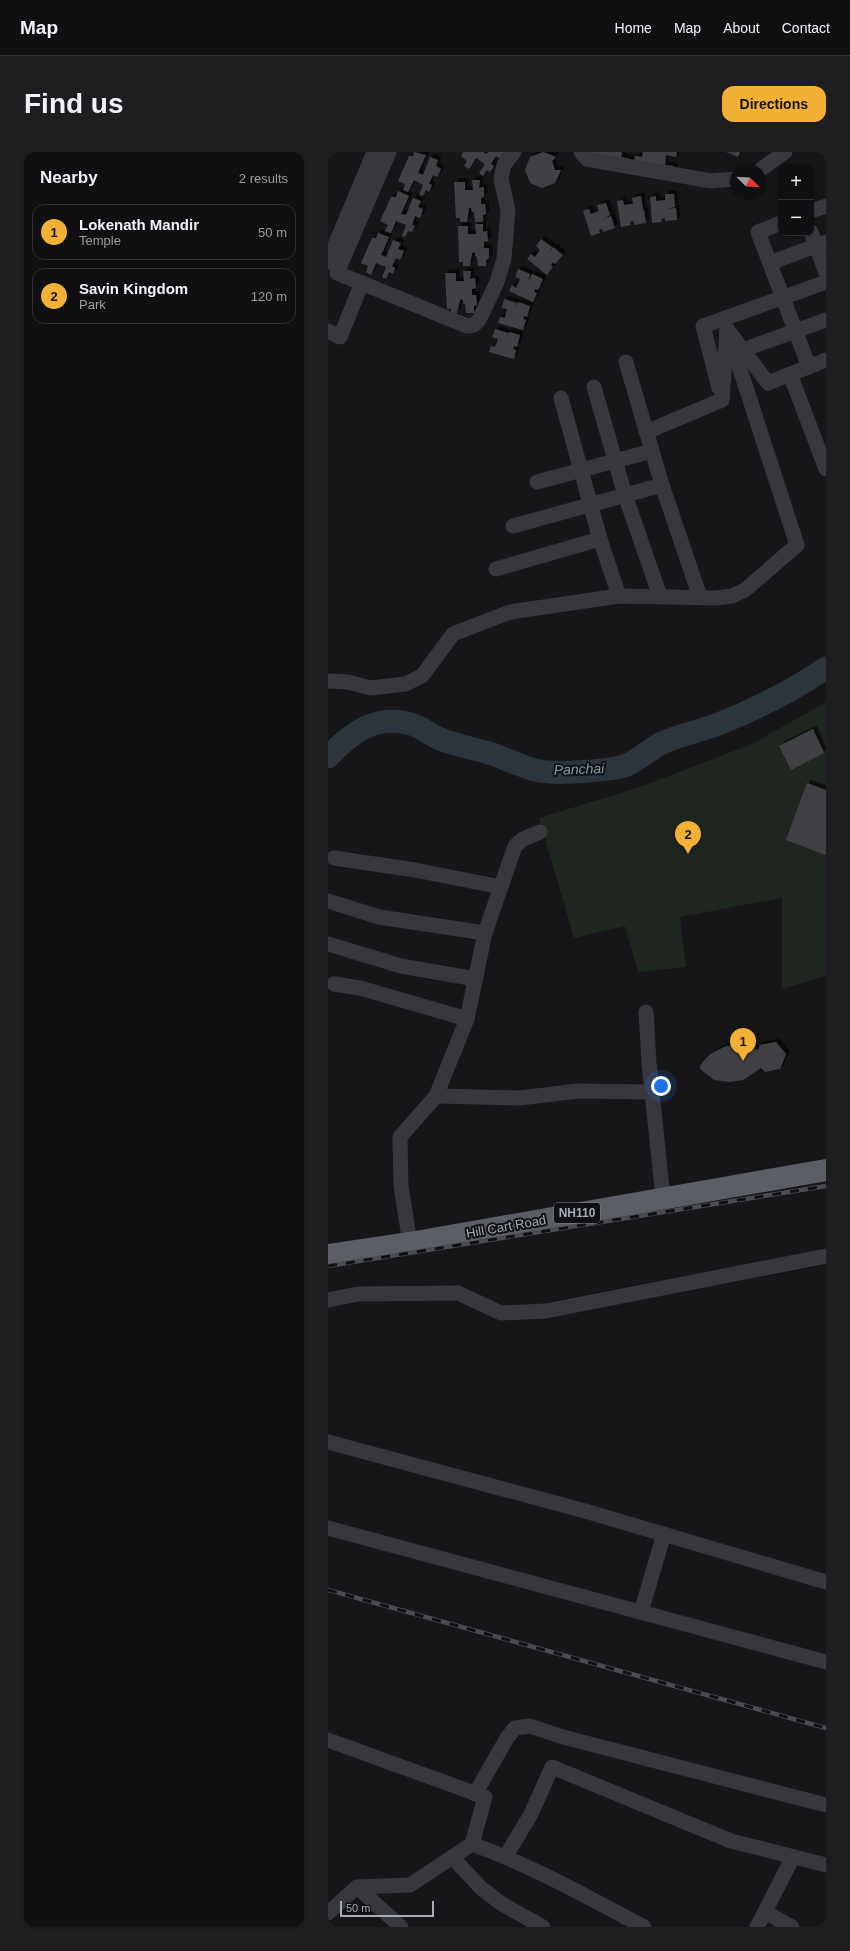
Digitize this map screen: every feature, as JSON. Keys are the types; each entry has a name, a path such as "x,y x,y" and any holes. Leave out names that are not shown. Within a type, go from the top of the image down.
{"highway":[{"name":"Hill Cart Road","path":"328,1255 410,1243 826,1170"}],"street":[{"path":"328,262 374,152"},
{"path":"389,152 337,273 463,325 470,326 477,323 495,287 504,259 508,210 501,180 504,165 514,152"},
{"path":"581,152 587,159 711,181 730,179"},
{"path":"766,166 785,152"},
{"path":"814,210 826,206"},
{"path":"778,224 758,232 809,367"},
{"path":"814,236 821,244 826,273"},
{"path":"770,264 821,244"},
{"path":"722,400 703,326 826,282"},
{"path":"328,332 340,337 362,283"},
{"path":"751,347 826,320"},
{"path":"722,400 727,329"},
{"path":"727,329 768,383 825,362"},
{"path":"328,681 348,682 371,688 405,684 422,676 453,634 510,612 619,596 716,598 732,596 745,590 797,544 727,329"},
{"path":"626,362 662,485 700,597"},
{"path":"790,374 826,469"},
{"path":"594,387 625,495 660,596"},
{"path":"561,398 600,539 619,596"},
{"path":"646,432 722,400"},
{"path":"537,482 652,451"},
{"path":"513,526 662,485"},
{"path":"496,569 600,539"},
{"path":"410,1243 401,1186 400,1137 436,1096 467,1019 485,933 515,846 524,839 540,832"},
{"path":"334,858 415,870 501,887"},
{"path":"328,901 379,917 485,933"},
{"path":"328,944 401,966 476,979"},
{"path":"334,984 360,988 467,1019"},
{"path":"646,1012 652,1092 663,1198"},
{"path":"436,1096 520,1098 578,1091 652,1092"},
{"path":"328,1300 358,1294 458,1292 501,1312 546,1311 826,1256"},
{"path":"328,1442 585,1511 826,1582"},
{"path":"328,1528 826,1662"},
{"path":"641,1612 664,1534"},
{"path":"475,1794 507,1738 515,1728 530,1726 563,1737 826,1805"},
{"path":"328,1740 485,1797 472,1844 410,1885 357,1887 328,1913"},
{"path":"506,1856 531,1814 552,1767 731,1841 826,1865"},
{"path":"472,1844 506,1856 546,1874 644,1927"},
{"path":"452,1857 481,1888 502,1904 543,1927"},
{"path":"757,1927 793,1857"},
{"path":"357,1887 401,1927"},
{"path":"765,1912 792,1927"}],"shaded area":[{"path":"826,702 826,976 782,989 782,898 680,917 686,967 638,972 625,926 574,938 539,818 640,787 752,744"}],"building":[{"path":"414,152 426,155 418,173 423,175 430,157 438,160 436,166 441,169 437,177 433,175 429,184 432,185 429,192 426,190 423,196 419,195 423,185 414,180 408,192 403,190 405,184 398,181 409,156 413,156"},
{"path":"463,152 483,152 487,154 488,152 504,152 500,159 496,156 491,164 494,166 490,172 487,170 483,176 479,173 485,164 476,158 469,169 464,166 467,161 461,156"},
{"path":"543,152 556,157 552,161 555,170 561,170 555,183 542,188 530,183 525,170 530,157"},
{"path":"591,152 622,152 621,157 630,159 630,165 590,156"},
{"path":"643,152 677,152 676,157 666,155 665,165 674,166 673,172 634,164 635,156 642,157"},
{"path":"726,152 740,152 738,157"},
{"path":"472,180 480,180 479,188 484,187 484,197 481,198 481,204 485,204 486,214 483,215 483,222 475,222 474,212 472,212 471,208 469,208 467,222 460,222 460,218 456,218 454,182 465,182 465,190 473,190"},
{"path":"398,191 409,196 401,214 406,215 413,198 421,201 418,207 423,209 420,218 415,216 412,225 415,226 412,232 408,231 405,237 402,236 406,225 396,221 391,233 385,231 388,225 380,221 391,197 396,197"},
{"path":"665,194 674,194 675,207 667,209 676,208 677,220 665,221 665,218 661,219 662,222 652,223 650,197 656,196 656,201 665,200"},
{"path":"641,196 643,210 635,212 644,210 646,223 634,225 634,221 630,222 631,225 621,227 617,201 623,200 624,205 633,204 632,198"},
{"path":"606,203 610,215 603,219 611,216 615,228 603,232 602,229 599,230 600,233 591,236 583,211 589,209 591,214 599,211 597,205"},
{"path":"475,224 483,224 483,232 487,231 488,241 484,242 484,248 489,248 489,258 486,260 486,266 478,266 475,252 472,253 470,266 463,266 463,262 459,262 458,226 468,226 468,234 476,234"},
{"path":"378,233 389,237 381,255 386,257 393,240 401,243 398,249 404,251 400,260 396,258 392,266 395,268 393,274 389,272 386,279 382,277 386,267 376,263 371,275 366,272 368,266 361,263 372,238 376,238"},
{"path":"541,239 552,247 548,254 553,247 563,255 555,264 553,262 551,265 553,267 547,275 527,259 531,254 535,257 540,250 536,246"},
{"path":"518,269 530,274 528,282 532,274 543,279 538,290 535,289 534,292 537,293 533,302 509,291 512,285 516,288 520,279 515,277"},
{"path":"463,271 471,271 470,279 475,278 476,288 472,289 472,295 476,295 477,305 474,306 474,313 466,313 463,299 460,300 457,313 451,313 451,309 447,309 445,273 456,273 456,281 464,281"},
{"path":"504,299 517,303 515,310 518,302 530,306 527,317 524,316 523,319 526,320 523,330 498,323 500,317 505,318 507,309 502,308"},
{"path":"495,329 508,333 505,340 509,332 520,335 517,347 514,346 513,349 516,350 514,359 489,352 491,346 495,347 498,339 492,337"},
{"path":"813,729 824,753 791,770 779,746"},
{"path":"807,783 826,790 826,855 786,840"},
{"path":"776,1042 786,1054 780,1069 765,1072 761,1068 743,1080 729,1082 714,1080 700,1069 700,1066 706,1058 712,1053 726,1046 743,1045 758,1050 760,1045"}],"waterway":[{"name":"Panchai","path":"328,757 345,741 363,728 373,724 395,721 411,724 440,739 495,755 535,770 564,772 616,768 635,761 664,742 716,725 759,706 826,668"}],"railway":[{"path":"328,1266 826,1186"},
{"path":"328,1590 826,1728"}],"place":[{"name":"Savin Kingdom","path":"688,854"},
{"name":"Lokenath Mandir","path":"743,1061"}]}
